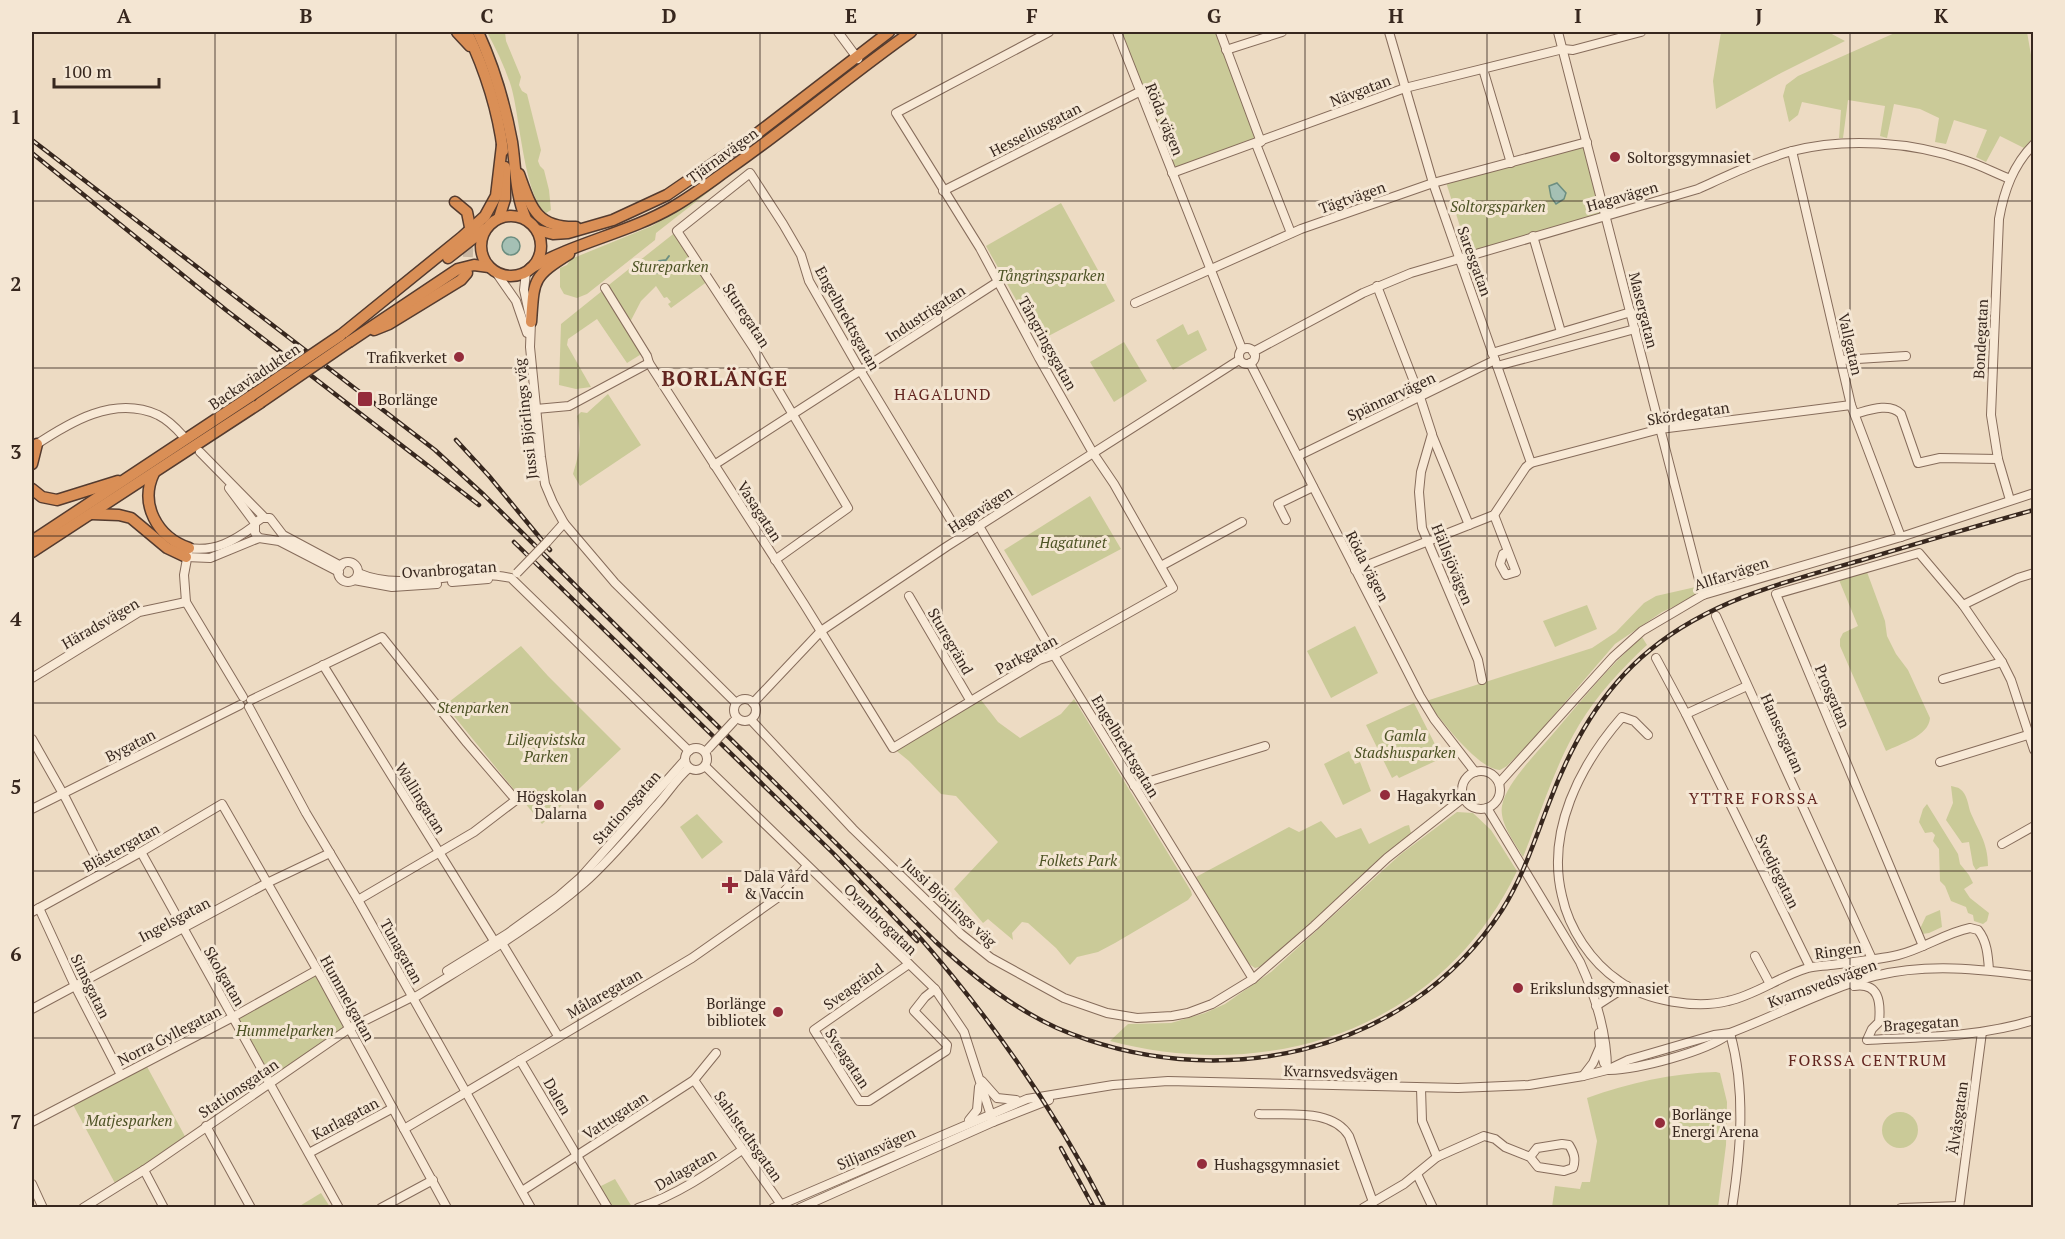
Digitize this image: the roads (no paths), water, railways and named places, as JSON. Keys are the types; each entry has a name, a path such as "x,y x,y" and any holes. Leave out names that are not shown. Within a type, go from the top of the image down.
{"highway":[{"path":"457,32 478,56"},
{"path":"467,32 478,56 493,103 502,145 506,193 499,218"},
{"path":"478,32 501,90 515,164 518,199 526,219 540,236 541,250 536,263 529,270 510,276 492,269 484,260 481,242 488,226 499,218 515,216 526,219"},
{"name":"Tjärnavägen","path":"529,270 568,249 648,220 701,190 767,142 860,61 889,32"},
{"name":"Tjärnavägen","path":"537,230 560,234 591,227 638,210 668,195 860,61 910,32"},
{"path":"345,338 484,216 496,196 502,145"},
{"path":"515,164 531,205 539,217 549,224 561,227 591,227"},
{"path":"455,202 467,212 470,227"},
{"name":"Backaviadukten","path":"345,338 488,226"},
{"path":"531,322 533,290 538,278 564,257 590,242"},
{"name":"Backaviadukten","path":"32,552 154,473 255,399 345,338 458,269 474,265 492,269"},
{"path":"345,338 389,324 461,280 467,273"},
{"name":"Backaviadukten","path":"32,541 255,399"},
{"path":"32,464 34,446"},
{"path":"154,473 148,492 152,517 170,539 188,552"},
{"path":"32,488 45,498 62,500 130,477"},
{"path":"92,513 119,514 131,518 167,548 188,552"}],"street":[{"path":"838,32 860,61"},
{"name":"Tångringsgatan","path":"1049,32 896,113 999,281 1039,358 1173,588"},
{"name":"Röda vägen","path":"1117,32 1242,349"},
{"path":"1220,32 1291,232"},
{"path":"1226,50 1282,32"},
{"name":"Saresgatan","path":"1389,32 1433,183 1531,464"},
{"name":"Masergatan","path":"1558,32 1607,214 1703,595"},
{"name":"Nävgatan","path":"1172,173 1405,88 1563,49 1573,50 1641,32"},
{"path":"1483,69 1511,163"},
{"name":"Hesseliusgatan","path":"944,191 1139,92"},
{"name":"Tägtvägen","path":"1135,303 1291,232 1433,183 1587,142"},
{"name":"Hagavägen","path":"1253,352 1377,286 1460,258 1698,189 1792,151 1854,143 1886,144 1926,150 1964,160 2010,179"},
{"name":"Bondegatan","path":"2010,500 1998,459 1991,415 1999,219 2004,194 2010,179 2024,154 2034,144"},
{"name":"Vallgatan","path":"1792,151 1851,405 1901,537"},
{"name":"Tjärnavägen","path":"677,231 750,173"},
{"name":"Engelbrektsgatan","path":"750,173 801,255 809,281 860,370 961,537"},
{"name":"Sturegatan","path":"677,231 753,347 848,508 775,560"},
{"path":"1533,236 1561,332"},
{"name":"Jussi Björlings väg","path":"492,269 519,306 530,347"},
{"name":"Jussi Björlings väg","path":"529,270 524,290 531,322 530,347 536,409 545,484 553,503 564,524 615,583 736,703"},
{"name":"Industrigatan","path":"714,465 999,281"},
{"path":"1377,286 1420,397 1431,434 1469,525"},
{"name":"Vasagatan","path":"604,288 893,748"},
{"name":"Spännarvägen","path":"1298,456 1495,360 1561,332 1631,312"},
{"name":"Spännarvägen","path":"1495,360 1635,329"},
{"path":"1247,348 1253,352 1254,360 1250,363 1245,364 1239,360 1239,353 1242,349 1247,348"},
{"path":"1841,360 1906,356"},
{"name":"Hagavägen","path":"753,703 821,631 961,537 1239,360"},
{"path":"536,409 569,406 649,363"},
{"name":"Röda vägen","path":"1250,363 1420,696 1434,719 1475,772"},
{"name":"Skördegatan","path":"1531,464 1660,429 1851,405"},
{"path":"1855,414 1889,407 1896,408 1901,414 1918,463 1940,458 1998,459"},
{"path":"34,446 86,415 119,409 147,411 159,415 183,436"},
{"name":"Hällsjövägen","path":"1431,434 1421,472 1419,492 1422,528 1478,660 1482,680"},
{"path":"200,453 264,518 272,520 277,528 292,540 340,569 343,580 349,582 356,577 353,564 347,563 340,569"},
{"path":"210,463 244,507 255,525 255,533 259,538"},
{"path":"1355,570 1494,515 1526,467 1531,464"},
{"path":"1286,520 1278,504 1313,487"},
{"name":"Allfarvägen","path":"1500,782 1613,657 1642,631 1703,595 1901,537 2034,493"},
{"path":"238,538 245,523 244,507"},
{"path":"1494,515 1508,552"},
{"path":"188,552 213,548 238,538 264,518"},
{"path":"1161,566 1242,522"},
{"path":"514,575 564,524"},
{"name":"Engelbrektsgatan","path":"979,526 1054,655 1253,979"},
{"path":"269,540 275,535 277,528"},
{"path":"188,552 210,558 259,538 279,541 340,569"},
{"name":"Tunagatan","path":"188,552 184,575 186,602 246,702 531,1208"},
{"name":"Prosgatan","path":"1923,946 1776,594 1919,553 1963,605"},
{"path":"2034,573 2018,578 1963,605 2002,662 2011,680 2031,734 2034,750"},
{"name":"Ovanbrogatan","path":"356,577 382,580 434,579 472,574 514,575 687,755"},
{"name":"Parkgatan","path":"893,748 1039,660 1054,655 1173,588"},
{"name":"Sturegränd","path":"909,596 970,700"},
{"name":"Häradsvägen","path":"32,678 139,612 186,602"},
{"name":"Hansesgatan","path":"1716,616 1872,959"},
{"name":"Bygatan","path":"32,809 382,637 516,800 486,824 439,853"},
{"name":"Svedjegatan","path":"1656,658 1686,714 1810,967"},
{"path":"1943,679 2002,662"},
{"name":"Wallingatan","path":"323,665 439,853 558,1036"},
{"path":"1686,714 1747,686"},
{"path":"746,699 753,703 756,710 751,720 744,722 736,720 734,713 736,703 746,699"},
{"name":"Ringen","path":"1648,735 1634,722 1622,717 1604,738 1575,789 1563,820 1558,848 1558,881 1575,932 1600,966 1619,982 1638,991 1677,1003 1710,1005 1731,1001 1810,967 1897,955 1974,928 1984,940 1988,952 1989,970"},
{"path":"706,750 736,720"},
{"name":"Jussi Björlings väg","path":"751,720 853,829 961,934 991,958 1064,998 1107,1013 1137,1018 1188,1013 1212,1004 1253,979 1387,858 1463,798"},
{"path":"1940,762 2031,734"},
{"path":"32,739 63,793 103,872"},
{"path":"1134,786 1265,746"},
{"path":"698,749 706,750 705,766 695,771 689,768 687,755 698,749"},
{"name":"Stationsgatan","path":"498,942 581,877 687,755"},
{"name":"Ovanbrogatan","path":"705,766 935,989 963,1032 991,1117"},
{"name":"Stationsgatan","path":"83,1208 144,1170 350,1029 412,997 414,992 560,903 585,882 689,768"},
{"path":"1488,771 1500,782 1498,800 1494,805 1479,809 1471,806 1463,798 1462,788 1468,776 1475,772 1488,771"},
{"name":"Blästergatan","path":"35,910 141,852 222,804"},
{"name":"Hummelgatan","path":"222,804 350,1029 447,1208"},
{"path":"1487,808 1580,962 1596,1006 1607,1070"},
{"path":"2002,844 2034,826"},
{"name":"Skolgatan","path":"141,852 339,1208"},
{"name":"Ingelsgatan","path":"32,1009 330,853"},
{"path":"358,900 439,853"},
{"name":"Målaregatan","path":"404,1129 689,959 780,896 807,866"},
{"name":"Simsgatan","path":"35,910 121,1075"},
{"path":"1755,956 1770,984"},
{"name":"Sveagränd","path":"814,1030 909,964"},
{"name":"Kvarnsvedsvägen","path":"991,1117 1027,1099 1121,1084 1168,1081 1421,1088 1505,1087 1582,1076 1607,1070 1629,1069 1705,1047 1718,1042 1730,1033 1836,989 1874,976 1914,969 1939,968 1989,970 2034,976"},
{"name":"Norra Gyllegatan","path":"32,1122 233,1017 317,970"},
{"name":"Bragegatan","path":"1836,989 1864,985 1874,990 1879,997 1879,1022 1872,1029 1867,1040 1982,1032 2010,1028 2034,1020"},
{"path":"1596,1006 1627,986"},
{"name":"Sveagatan","path":"814,1030 860,1101 868,1101 946,1051 947,1045 914,1011 935,989"},
{"name":"Älvåsgatan","path":"1959,1207 1982,1032"},
{"path":"1730,1033 1735,1051 1740,1104 1740,1153 1732,1208"},
{"name":"Kvarnsvedsvägen","path":"1607,1070 1628,1060 1714,1035 1730,1033"},
{"path":"1603,1049 1620,1060 1628,1060"},
{"path":"1582,1076 1603,1049"},
{"name":"Vattugatan","path":"522,1191 693,1080 716,1053"},
{"name":"Dalen","path":"520,1060 608,1207"},
{"path":"978,1076 997,1098 1009,1101 1027,1099"},
{"path":"963,1125 977,1110 978,1076"},
{"name":"Sahlstedtsgatan","path":"693,1080 779,1206"},
{"path":"1421,1088 1422,1121 1437,1157"},
{"name":"Kvarnsvedsvägen","path":"991,1117 1074,1092"},
{"name":"Karlagatan","path":"309,1152 393,1108"},
{"path":"1259,1114 1330,1119 1344,1128 1350,1136 1373,1202"},
{"name":"Siljansvägen","path":"779,1206 963,1125 991,1117"},
{"name":"Siljansvägen","path":"800,1208 991,1117"},
{"path":"206,1126 250,1208"},
{"path":"1363,1208 1394,1190 1437,1157 1484,1136 1495,1139 1505,1147 1530,1157 1538,1167 1564,1171 1573,1168 1575,1162 1569,1145 1562,1144 1537,1148 1530,1157"},
{"name":"Dalagatan","path":"638,1208 661,1200 691,1185 742,1150"},
{"path":"144,1170 164,1208"},
{"path":"1417,1174 1433,1208"},
{"path":"381,1208 394,1204 433,1180"},
{"path":"32,1184 44,1208"},
{"path":"1901,1208 1959,1207"}],"waterway":[{"path":"657,273 659,261 666,260 669,256"}],"tunnel":[{"path":"467,272 469,234"}],"railway":[{"path":"32,140 435,450 484,495 935,941 963,966 992,989 1040,1020 1117,1048 1179,1059 1241,1059 1302,1050 1360,1030 1414,1000 1462,960 1502,910 1522,871 1567,760 1589,720 1617,683 1650,650 1698,618 1751,594 2034,510"},
{"path":"32,153 226,310 479,505"},
{"path":"456,440 550,550"},
{"path":"514,542 834,854 917,941"},
{"path":"915,932 969,996 1019,1064 1064,1134 1105,1208"},
{"path":"1061,1148 1094,1208"}],"place":[{"name":"Soltorgsgymnasiet","path":"1615,157"},
{"name":"Trafikverket","path":"459,357"},
{"name":"Borlänge","path":"365,399"},
{"name":"Hagakyrkan","path":"1385,795"},
{"name":"Högskolan Dalarna","path":"599,805"},
{"name":"Dala Vård & Vaccin","path":"730,885"},
{"name":"Erikslundsgymnasiet","path":"1518,988"},
{"name":"Borlänge bibliotek","path":"778,1012"},
{"name":"Borlänge Energi Arena","path":"1660,1123"},
{"name":"Hushagsgymnasiet","path":"1202,1164"}],"district":[{"name":"BORLÄNGE","path":"725,378"},
{"name":"HAGALUND","path":"943,394"},
{"name":"YTTRE FORSSA","path":"1754,798"},
{"name":"FORSSA CENTRUM","path":"1868,1060"}],"park label":[{"name":"Soltorgsparken","path":"1498,206"},
{"name":"Stureparken","path":"670,266"},
{"name":"Tångringsparken","path":"1051,275"},
{"name":"Hagatunet","path":"1073,542"},
{"name":"Stenparken","path":"473,707"},
{"name":"Gamla Stadshusparken","path":"1405,744"},
{"name":"Liljeqvistska Parken","path":"546,748"},
{"name":"Folkets Park","path":"1078,860"},
{"name":"Hummelparken","path":"285,1030"},
{"name":"Matjesparken","path":"129,1120"}]}
